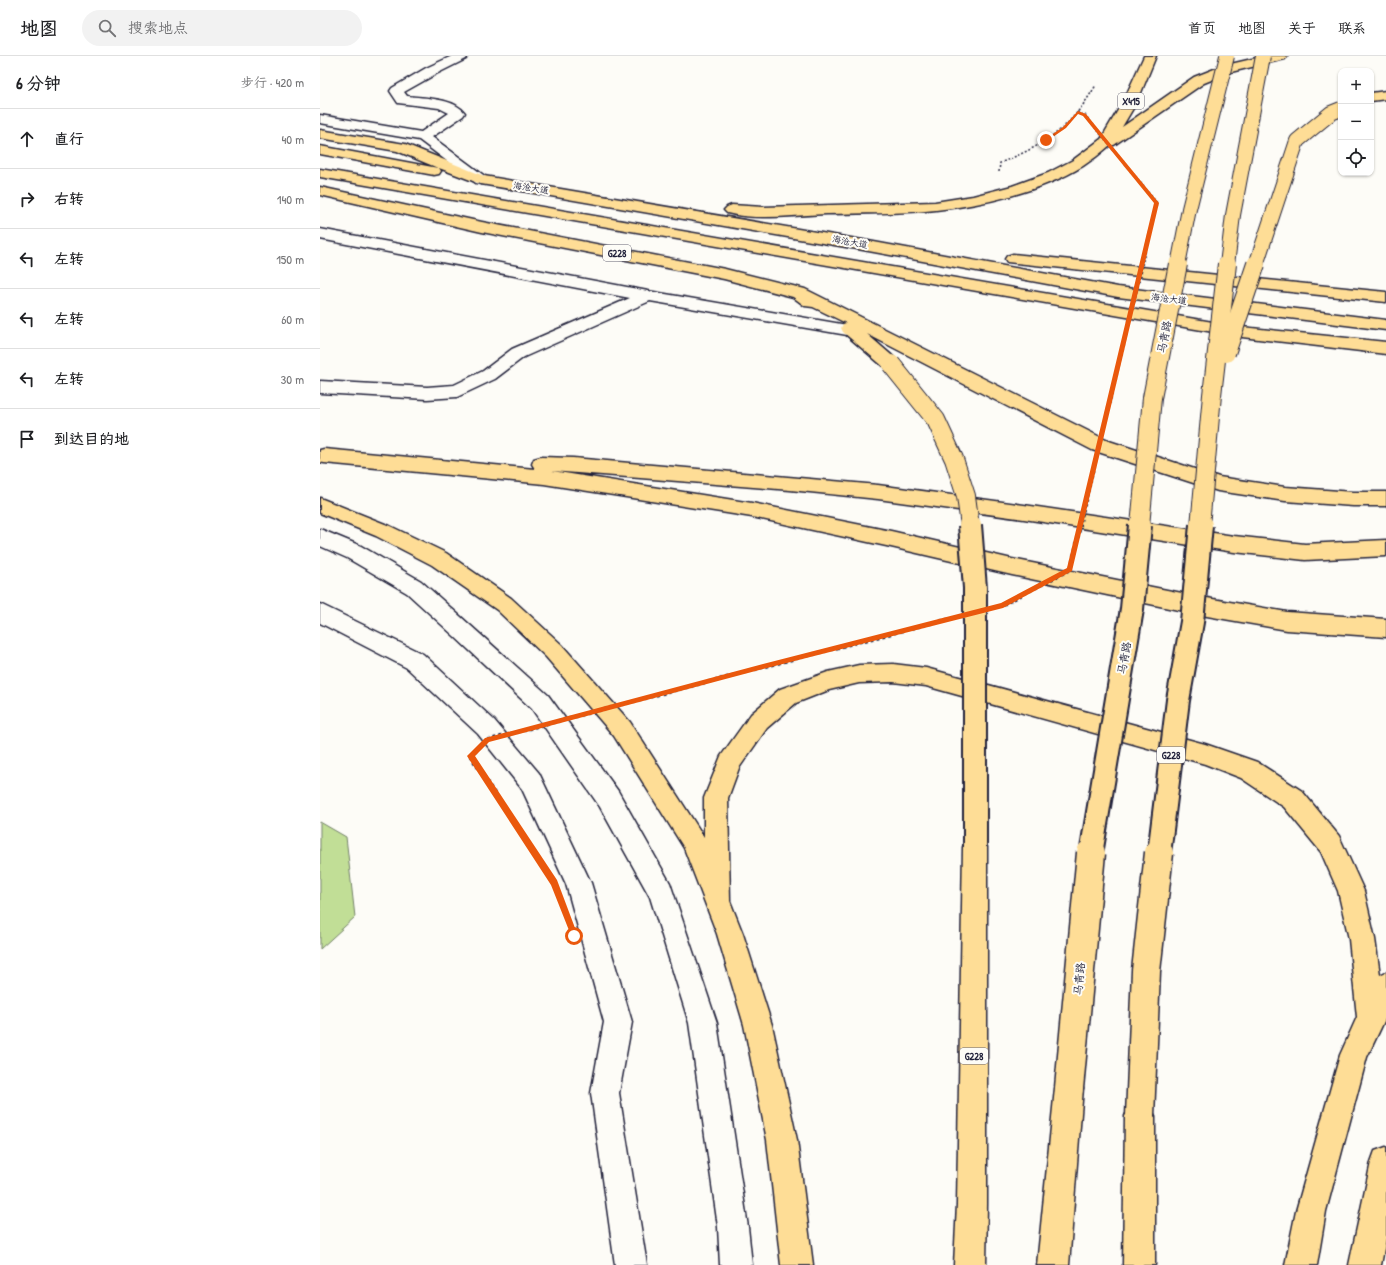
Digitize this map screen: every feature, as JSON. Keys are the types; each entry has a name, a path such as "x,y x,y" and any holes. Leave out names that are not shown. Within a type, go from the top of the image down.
{"highway":[{"name":"X415","path":"1088,155 1106,142 1131,100 1150,56"},
{"name":"马青路","path":"1053,1265 1091,850 1132,609 1152,398 1189,209 1227,56"},
{"path":"1212,395 1233,215 1263,56"},
{"path":"633,205 763,212 935,206 973,200 1017,189 1053,176 1078,163 1199,80 1227,70 1281,56"},
{"path":"1374,97 1386,95"},
{"path":"1212,395 1297,141 1331,113 1338,110"},
{"name":"海沧大道","path":"320,134 400,147 481,180 863,245 1118,292 1386,326"},
{"path":"320,150 481,180"},
{"name":"海沧大道","path":"320,173 1242,332 1386,348"},
{"name":"G228","path":"320,191 482,227 725,274 799,293 853,331 891,364 936,420 954,459 966,496 972,537 975,588 975,847 972,1204 970,1265"},
{"path":"863,245 1386,297"},
{"path":"799,293 1099,445 1218,484 1284,494 1353,499 1386,499"},
{"name":"G228","path":"1139,1265 1140,1116 1146,971 1162,825 1178,700 1192,622 1212,395"},
{"path":"322,456 573,465 790,483 1017,511 1234,544 1305,552 1386,548"},
{"path":"322,456 544,476 744,509 891,539 1012,567 1214,608 1287,621 1386,628"},
{"path":"320,505 383,531 439,559 504,604 554,651 622,729 694,842 730,934 758,1025 782,1140 797,1265"},
{"path":"717,901 716,798 730,763 759,721 788,696 828,681 859,674 894,673 926,677 1205,754 1249,770 1293,799 1330,844 1351,891 1362,939 1371,1019"},
{"path":"1301,1265 1311,1211 1352,1063 1386,986"},
{"path":"1365,1265 1386,1162"}],"street":[{"path":"423,137 458,113 442,104 403,100 397,91 431,71 462,56"},
{"path":"320,119 423,137 481,180"},
{"path":"320,234 648,296 853,331"},
{"path":"320,387 426,394 457,391 489,375 518,353 648,296"},
{"path":"320,537 354,552 414,587 540,702 609,799 661,892 703,1023 733,1227 736,1265"},
{"path":"320,613 415,661 486,726 531,781 578,883 618,1022 605,1093 631,1265"}],"path":[{"path":"999,172 1000,162 1020,155 1046,140 1064,127 1078,112 1096,85"},
{"path":"1003,606 1070,570 1157,203 1085,115 1078,112"},
{"path":"528,842 470,756 487,740 949,619"}],"green space":[{"path":"320,822 346,837 355,917 320,949"}],"route":[{"path":"574,936 554,882 470,756 487,740 763,667 1003,606 1070,570 1157,203 1085,115 1078,112 1064,127 1046,140"}]}
